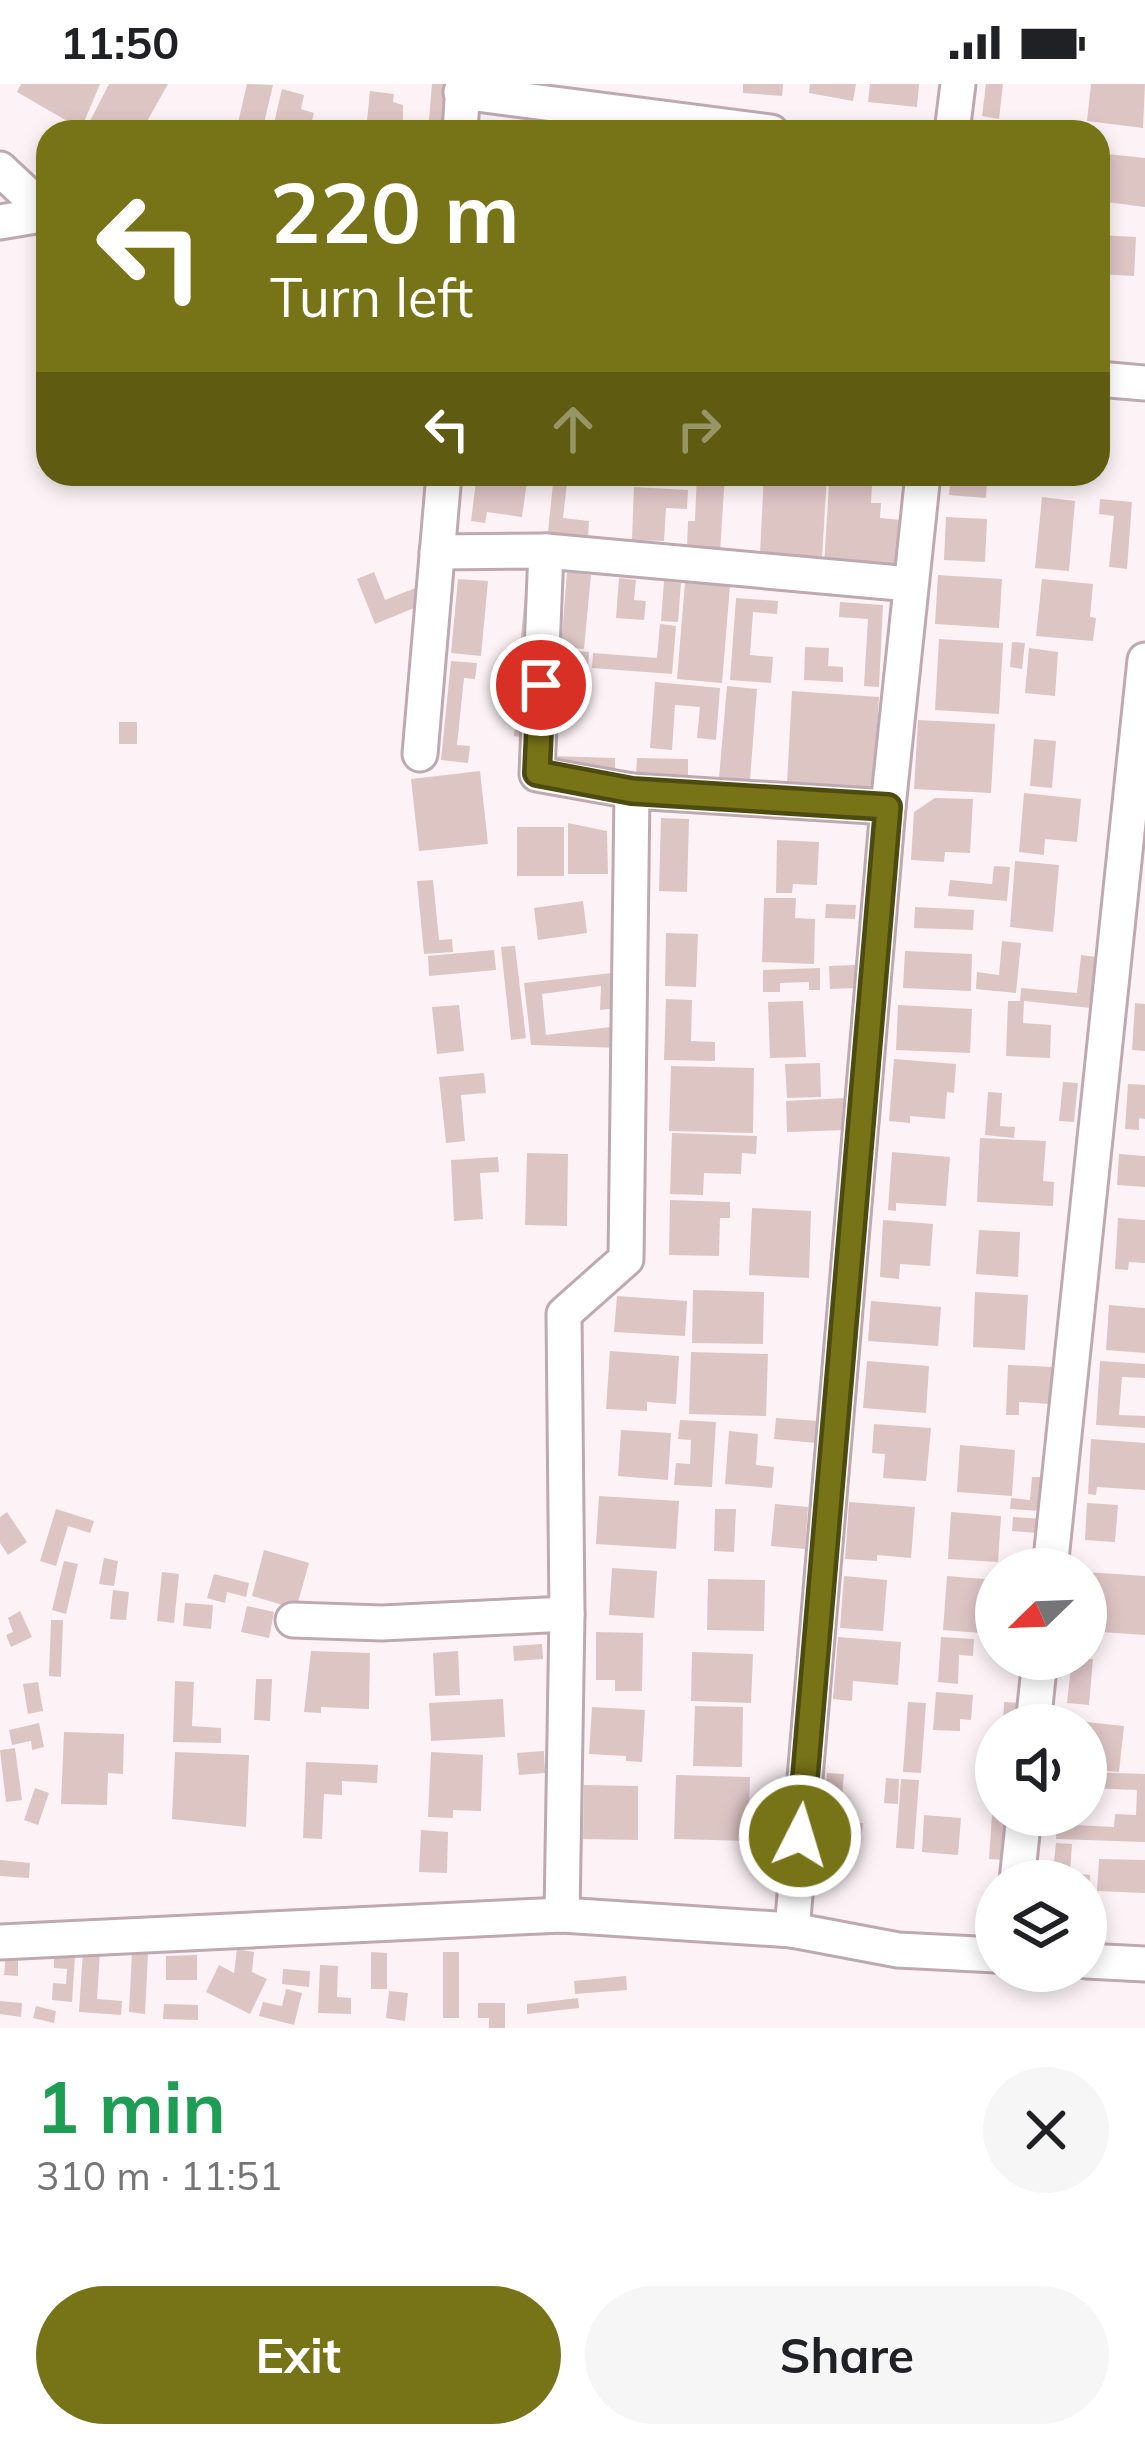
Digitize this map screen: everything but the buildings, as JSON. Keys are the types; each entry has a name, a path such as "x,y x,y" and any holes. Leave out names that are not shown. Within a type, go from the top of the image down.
{"street":[{"path":"954,120 958,84"},
{"path":"461,120 462,88 687,120"},
{"path":"0,169 36,203"},
{"path":"0,222 36,216"},
{"path":"1110,380 1145,382"},
{"path":"420,754 443,486"},
{"path":"792,1930 888,807 922,486"},
{"path":"437,552 546,551 910,584"},
{"path":"546,551 537,773 632,791 888,807"},
{"path":"1052,1548 1145,660"},
{"path":"562,1916 567,1614 564,1313 626,1259 632,791"},
{"path":"293,1621 382,1623 567,1614"},
{"path":"0,1942 562,1916 792,1930 898,1950 975,1954"},
{"path":"1107,1961 1145,1964"}],"route":[{"path":"541,685 537,773 632,791 888,807 800,1836"}]}
